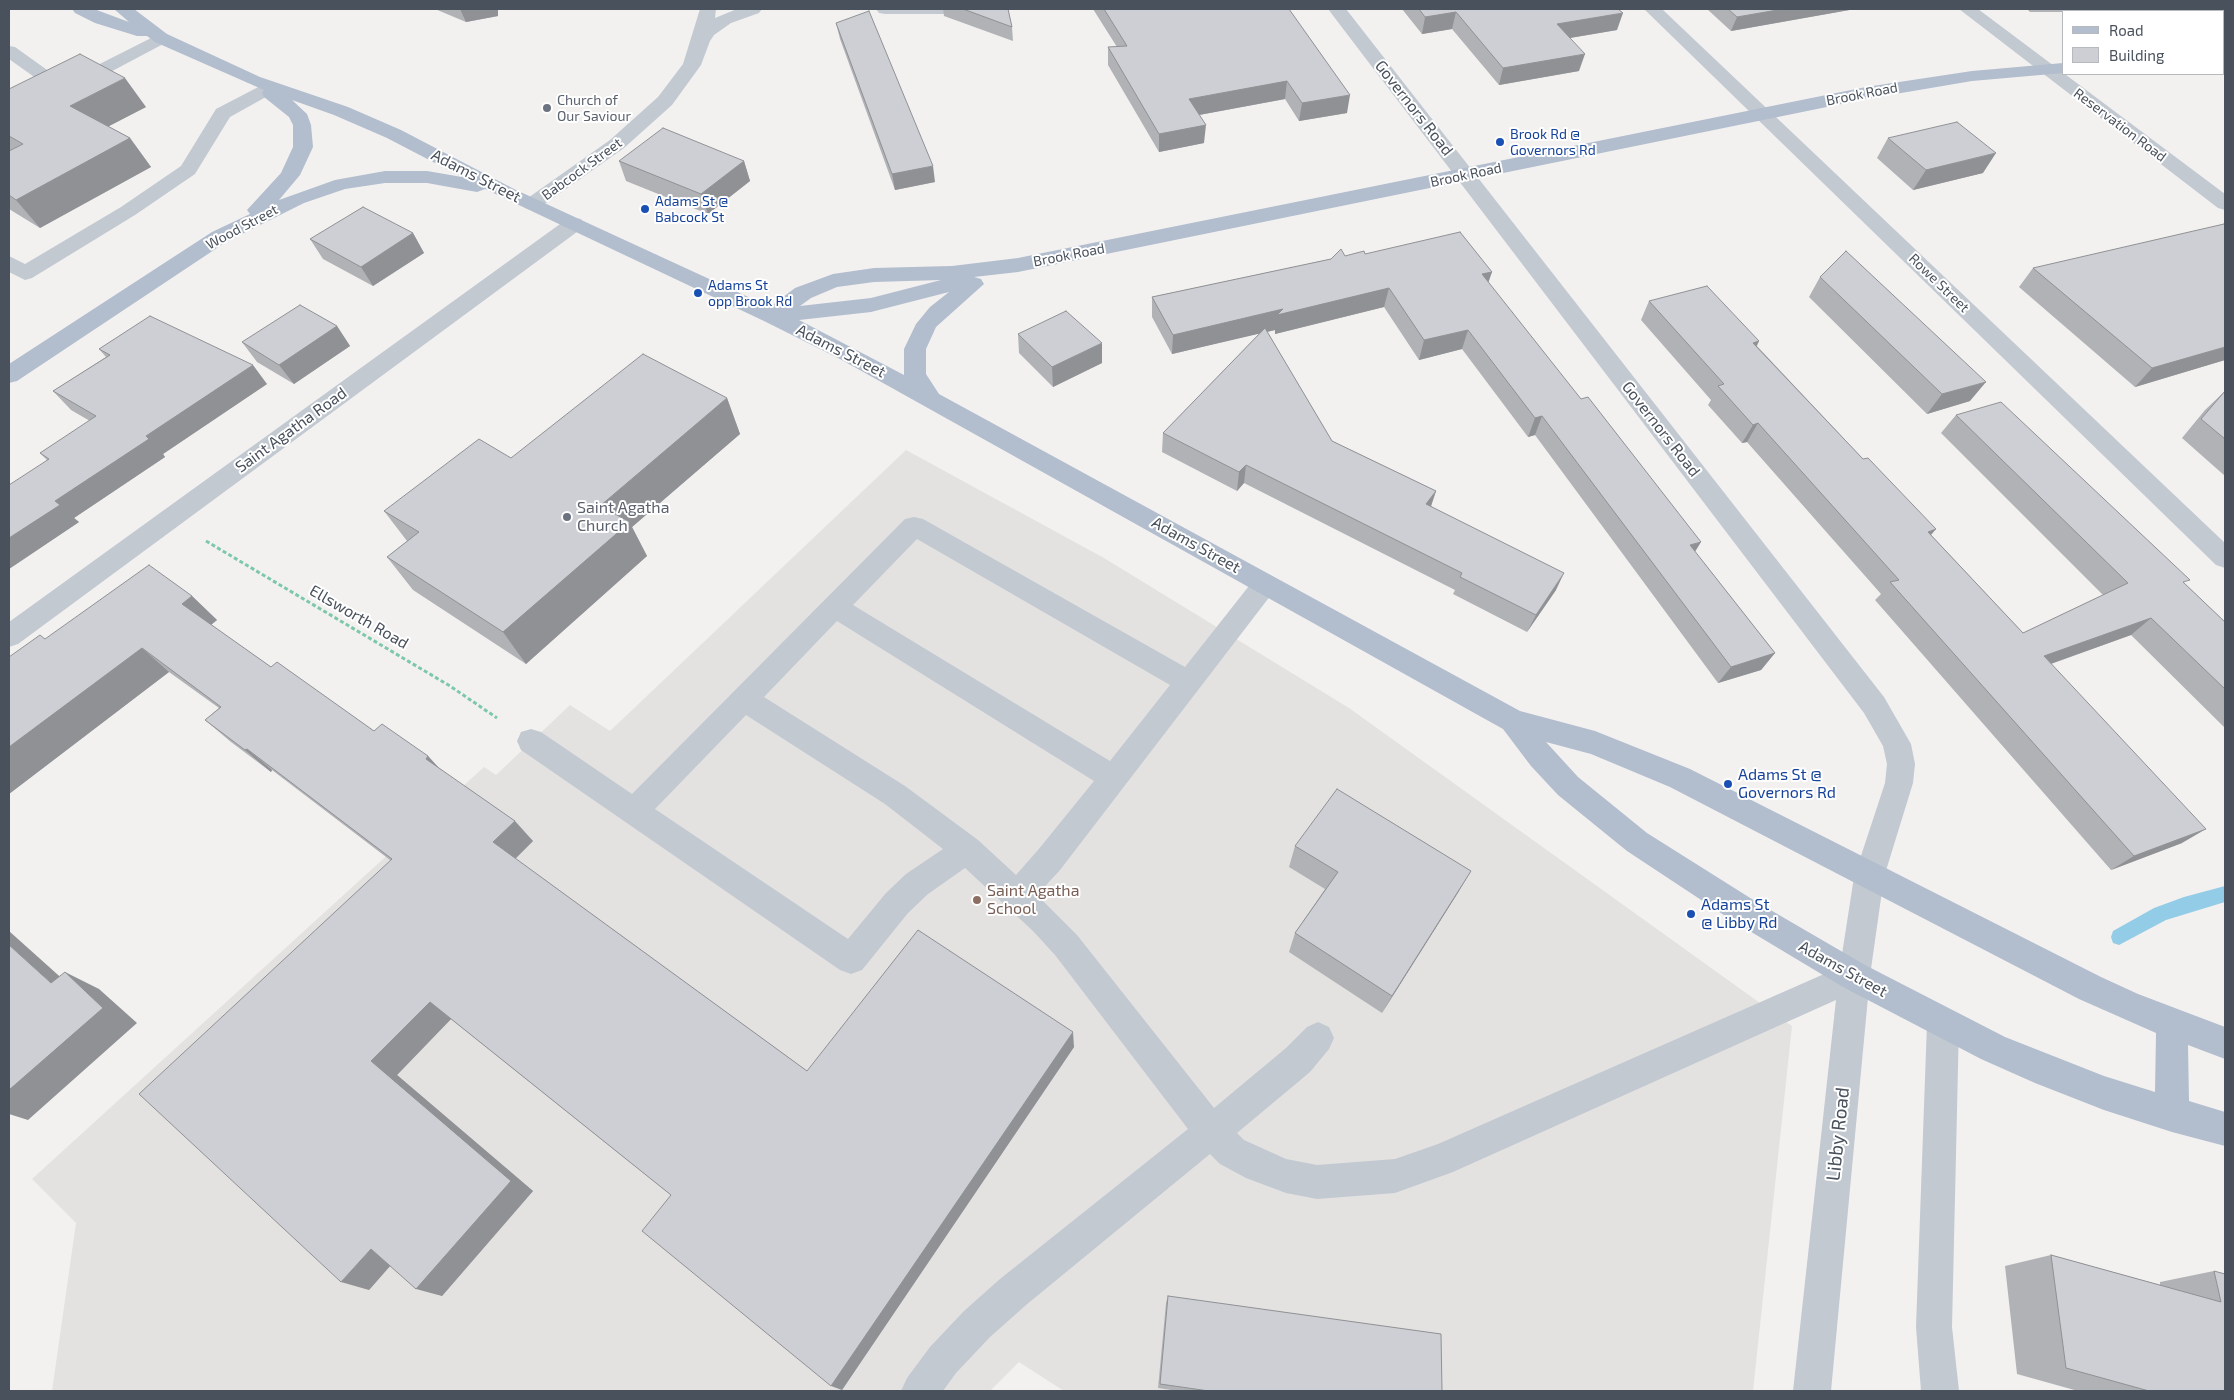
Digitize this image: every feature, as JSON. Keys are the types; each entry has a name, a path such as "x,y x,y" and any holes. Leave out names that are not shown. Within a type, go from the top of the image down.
{"main road":[{"path":"81,9 101,19 161,38"},
{"name":"Adams Street","path":"123,9 161,38 260,85 341,111 394,134 507,193 772,316 929,398 1512,721 1595,743 1680,778 1869,877 2090,988 2225,1043"},
{"name":"Brook Road","path":"772,316 803,293 833,281 874,275 952,273 1018,265 1912,85 2054,69"},
{"path":"219,237 244,220 278,190 290,175 303,147 302,125 298,114 260,85"},
{"name":"Wood Street","path":"9,375 219,237 298,199 366,179 427,177 507,193"},
{"path":"929,398 919,384 914,361 915,348 927,324 961,292 992,275 1018,265"},
{"name":"Brook Road","path":"772,316 871,306 1018,265"},
{"path":"9,368 48,348"},
{"name":"Adams Street","path":"1512,721 1541,757 1568,786 1637,842 1744,911 1854,976 1944,1023 2048,1071 2172,1115 2225,1129"},
{"path":"2172,1023 2172,1115"}],"street":[{"name":"Babcock Street","path":"532,204 617,144 651,115 692,65 702,40 708,9"},
{"path":"702,40 708,31 725,19 753,9"},
{"path":"886,9 972,9"},
{"name":"Governors Road","path":"1337,9 1868,697 1887,725 1897,744 1901,764 1899,783 1869,877"},
{"name":"Rowe Street","path":"1652,9 2225,558"},
{"name":"Reservation Road","path":"1967,9 2054,69 2225,204"},
{"path":"9,118 161,38"},
{"path":"9,51 63,89"},
{"path":"9,263 25,273 128,211 188,170 223,113 260,85"},
{"name":"Saint Agatha Road","path":"9,636 574,224"},
{"path":"634,811 914,526 1188,682"},
{"path":"1016,896 1049,860 1265,584"},
{"path":"835,607 1113,778"},
{"path":"744,699 895,795 967,850 1066,945 1212,1132 1232,1152 1258,1166 1286,1176 1317,1182 1395,1176 1441,1160 1854,976"},
{"path":"531,742 851,959 897,903 917,884 967,850"},
{"name":"Libby Road","path":"1812,1391 1854,976 1869,877"},
{"path":"1940,1391 1934,1327 1944,1023"},
{"path":"920,1391 943,1360 977,1324 1013,1292 1212,1132 1298,1060 1318,1038"}],"path":[{"name":"Ellsworth Road","path":"173,517 223,552 450,686 531,742"}],"shaded area":[{"name":"Saint Agatha School","path":"906,450 1104,558 1349,708 1792,1026 1753,1391 1064,1391 1019,1362 990,1391 52,1391 76,1223 32,1179 484,767 496,775 570,705 610,731"}],"building":[{"path":"963,9 1008,9 1012,27"},
{"path":"1104,9 1289,9 1350,95 1302,103 1287,81 1189,99 1206,125 1159,134 1108,47 1127,46"},
{"path":"1419,9 1618,9 1623,13 1557,24 1585,54 1503,68 1456,12 1425,17"},
{"path":"1728,9 1783,9 1737,17"},
{"path":"869,11 933,166 892,174 836,23"},
{"path":"80,54 125,78 70,106 130,138 16,200 9,195 9,151 23,144 9,136 9,89"},
{"path":"1957,122 1996,153 1926,170 1888,138"},
{"path":"663,128 744,161 701,194 619,161"},
{"path":"363,207 413,233 361,267 310,239"},
{"path":"2224,224 2225,347 2152,368 2033,268"},
{"path":"1460,232 1492,272 1482,274 1581,399 1588,397 1701,542 1690,545 1775,653 1731,667 1542,416 1535,418 1468,330 1424,340 1389,288 1277,315 1283,309 1173,335 1152,297 1331,259 1341,249 1345,256 1364,251 1365,254"},
{"path":"1846,251 1986,382 1942,394 1820,277"},
{"path":"1707,286 1759,341 1753,343 1863,459 1868,458 1936,529 1928,532 2023,633 2128,583 1956,415 2001,402 2190,580 2183,582 2225,622 2225,689 2151,618 2044,656 2206,829 2134,856 1890,582 1899,580 1758,423 1753,425 1718,386 1724,384 1649,301"},
{"path":"300,305 337,326 279,365 242,342"},
{"path":"1066,311 1102,343 1052,367 1018,334"},
{"path":"150,316 253,365 146,436 149,439 55,501 60,505 9,538 9,485 49,459 40,453 96,416 53,391 110,355 99,349"},
{"path":"1265,328 1332,441 1436,491 1426,504 1564,573 1536,615 1460,577 1462,573 1246,465 1239,472 1163,433"},
{"path":"643,354 727,398 600,506 630,522 503,632 387,557 419,532 384,511 479,439 511,458"},
{"path":"2225,391 2225,439 2201,419"},
{"path":"149,565 192,596 182,604 271,667 277,662 374,731 382,724 428,756 426,759 515,821 493,842 807,1071 918,930 1073,1032 831,1386 642,1231 671,1195 430,1002 371,1061 511,1181 416,1289 371,1249 341,1282 139,1094 392,859 247,749 245,750 205,720 221,707 142,648 9,747 9,657 40,635 45,639"},
{"path":"1337,789 1471,871 1392,996 1295,933 1338,872 1295,846"},
{"path":"9,945 51,983 65,972 103,1008 9,1090"},
{"path":"2051,1255 2221,1302 2214,1271 2225,1274 2225,1391 2149,1391 2066,1368"},
{"path":"1168,1296 1441,1334 1442,1391 1209,1391 1160,1384"}],"waterway":[{"path":"2119,937 2160,914 2184,905 2225,894"}],"place":[{"name":"Church of Our Saviour","path":"547,108"},
{"name":"Brook Rd @ Governors Rd","path":"1500,142"},
{"name":"Adams St @ Babcock St","path":"645,209"},
{"name":"Adams St opp Brook Rd","path":"698,293"},
{"name":"Saint Agatha Church","path":"567,517"},
{"name":"Adams St @ Governors Rd","path":"1728,784"},
{"name":"Saint Agatha School","path":"977,900"},
{"name":"Adams St @ Libby Rd","path":"1691,914"}]}
